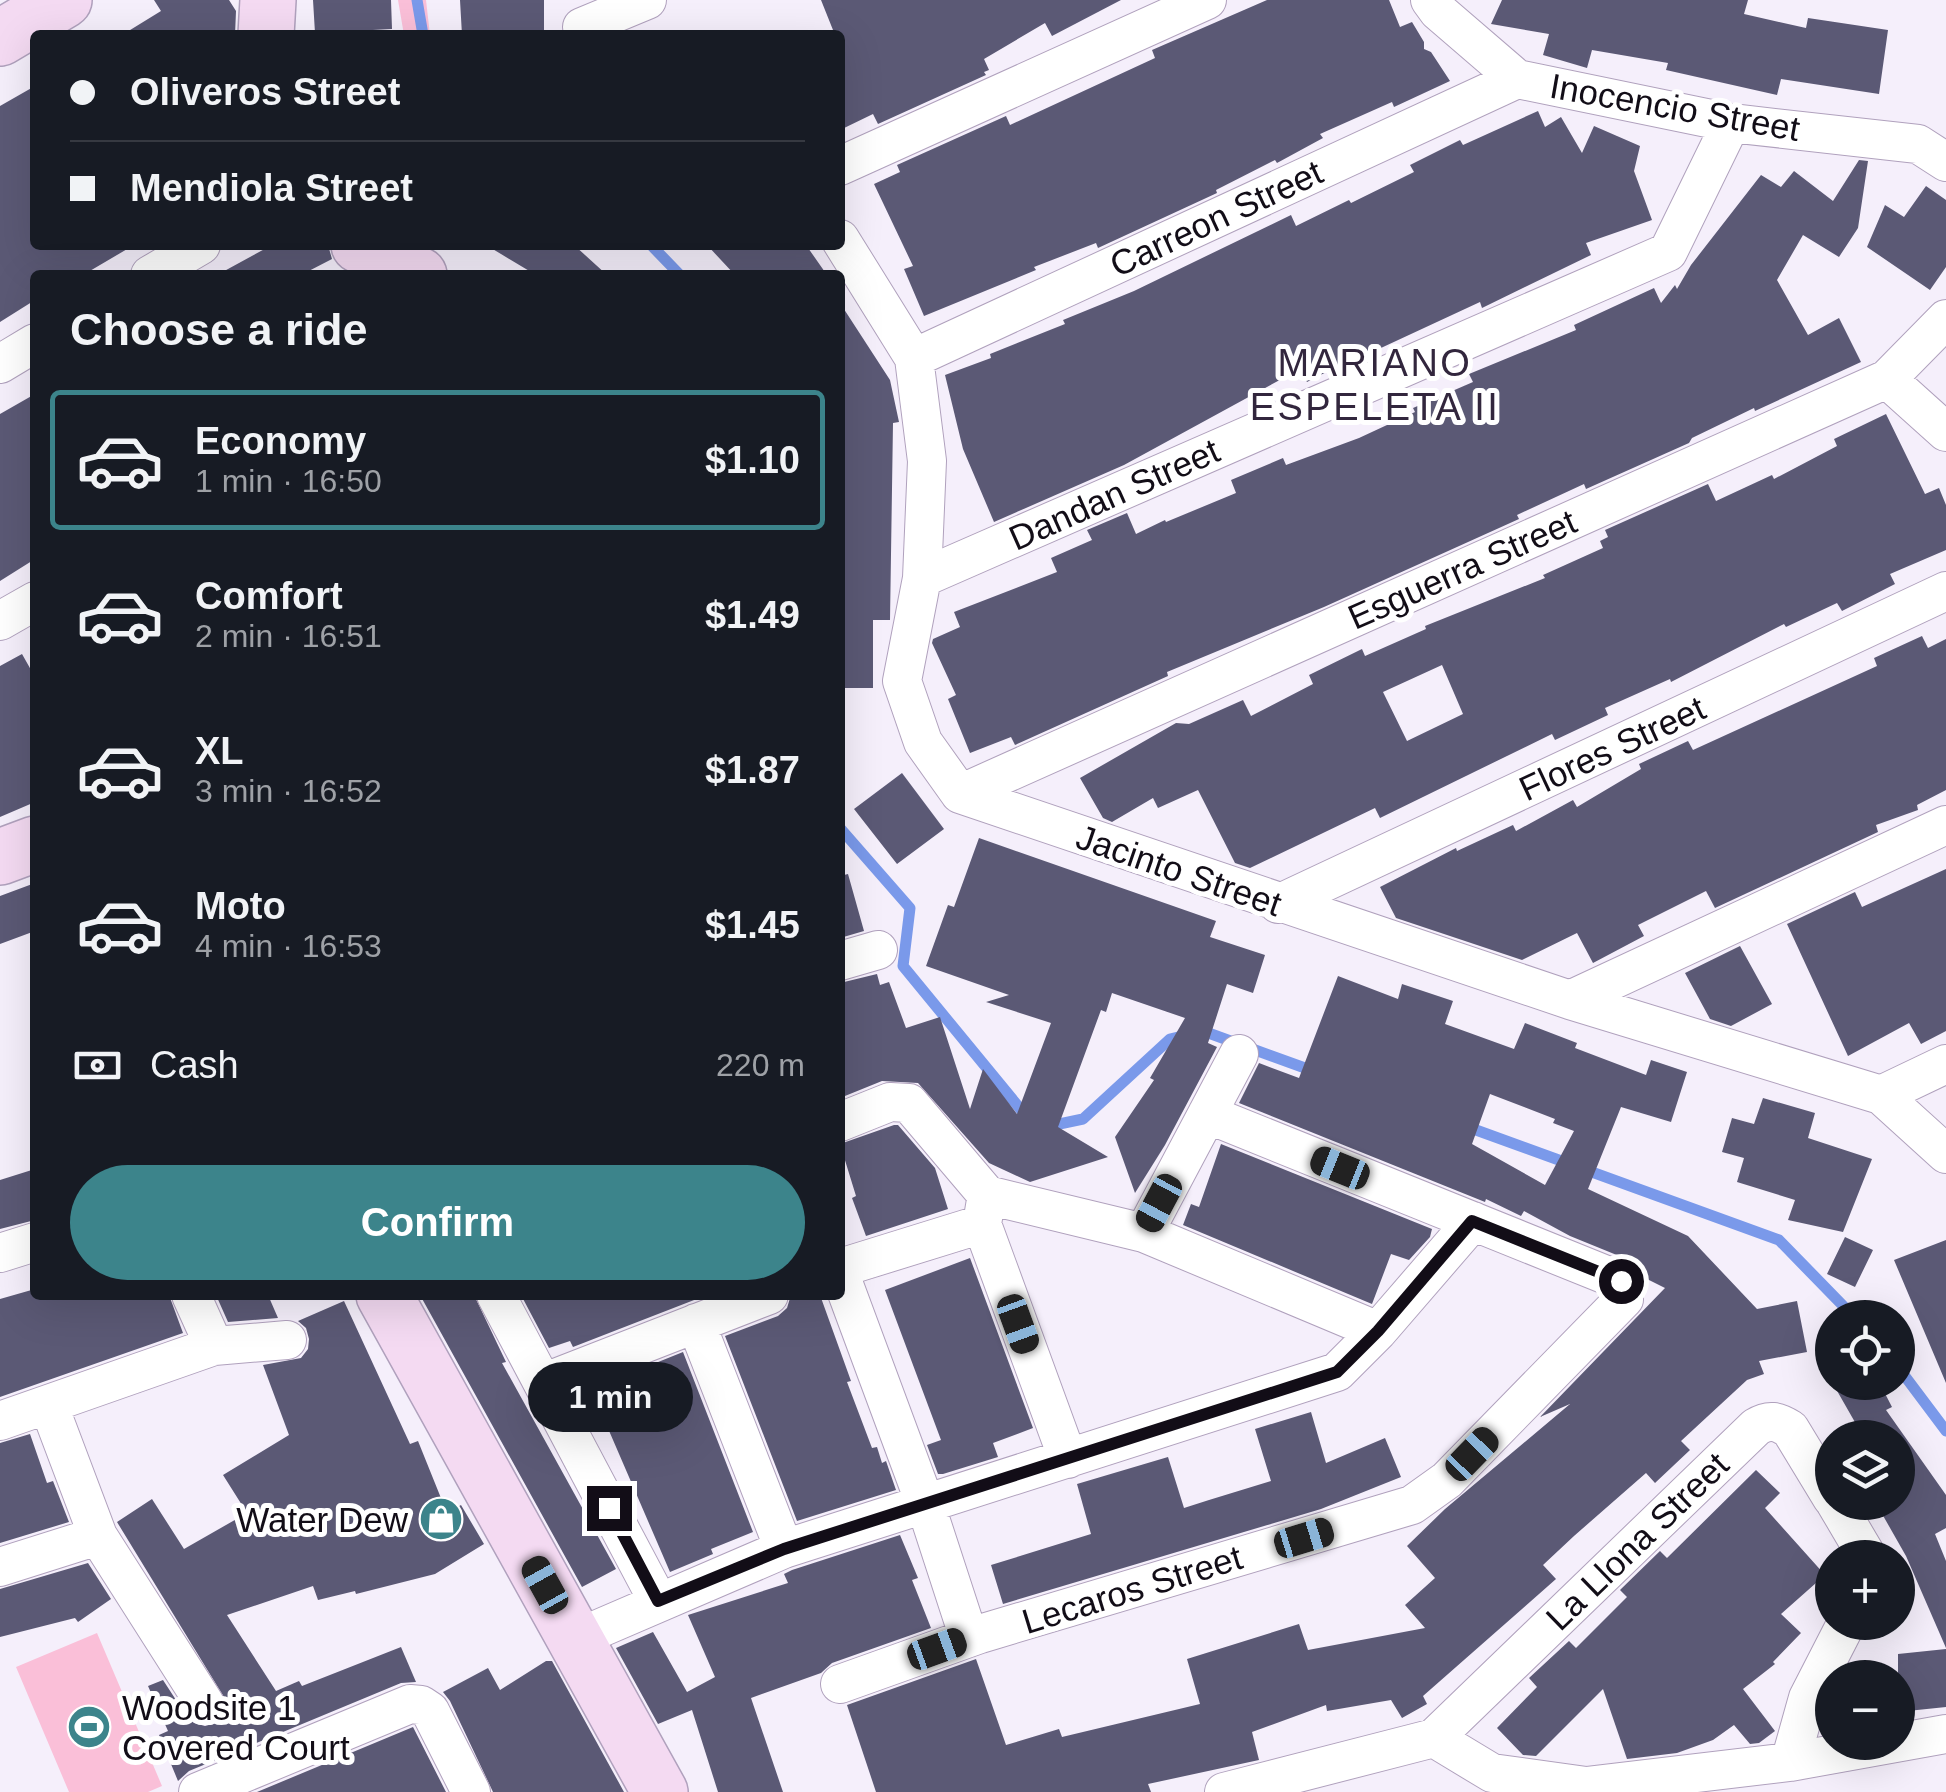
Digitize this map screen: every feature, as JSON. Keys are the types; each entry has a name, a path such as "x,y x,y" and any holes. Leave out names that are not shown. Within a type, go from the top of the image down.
{"main road":[{"path":"0,38 64,0"},
{"path":"266,30 268,0"},
{"path":"369,250 410,270"},
{"path":"0,857 30,846"},
{"path":"387,1300 660,1792"}],"street":[{"path":"584,21 647,0"},
{"path":"845,164 1206,0"},
{"name":"Inocencio Street","path":"1430,0 1517,79 1731,122 1918,144 1946,162"},
{"name":"Carreon Street","path":"914,358 1517,79"},
{"name":"Dandan Street","path":"922,578 1668,252 1731,122"},
{"path":"845,248 914,358 927,461 922,578 902,681 923,742 960,794"},
{"path":"158,270 192,250"},
{"name":"Esguerra Street","path":"960,794 1886,380 1946,319"},
{"path":"0,364 30,346"},
{"path":"1886,380 1946,432"},
{"name":"Flores Street","path":"1278,904 1946,591"},
{"path":"0,621 30,603"},
{"name":"Jacinto Street","path":"960,794 1570,1000 1881,1094 1946,1154"},
{"path":"1570,1000 1946,825"},
{"path":"845,960 878,950"},
{"path":"1144,1233 1239,1054"},
{"path":"1881,1094 1946,1064"},
{"path":"845,1120 890,1102 909,1103 984,1209 1068,1459"},
{"path":"575,1640 784,1549 1337,1372 1378,1331 1472,1221 1207,1114"},
{"path":"845,1269 984,1209 1144,1233 1378,1331"},
{"name":"Lecaros Street","path":"840,1684 969,1638 1412,1505 1447,1480 1624,1299 1621,1281 1472,1221"},
{"path":"0,1252 30,1243"},
{"path":"845,1285 926,1506 969,1638"},
{"path":"193,1300 214,1346"},
{"path":"499,1300 658,1601"},
{"path":"543,1383 756,1300"},
{"path":"696,1323 784,1549"},
{"path":"0,1421 214,1346 288,1340"},
{"path":"49,1406 98,1536 205,1704"},
{"name":"La Llona Street","path":"1434,1738 1756,1427 1766,1421 1790,1428 1815,1469"},
{"path":"0,1567 98,1536"},
{"path":"1790,1762 1808,1698 1838,1640"},
{"path":"198,1792 410,1704 430,1711 472,1792"},
{"path":"1224,1792 1434,1738 1492,1772 1586,1786 1790,1762 1946,1734"}],"shaded area":[{"path":"398,0 426,0 429,30 403,30"},
{"name":"Woodsite 1 Covered Court","path":"97,1633 162,1786 148,1792 69,1792 16,1667"}],"building":[{"path":"154,0 229,0 236,11 235,30 130,30 161,11"},
{"path":"313,0 391,0 392,29 315,30"},
{"path":"460,0 544,0 544,30 462,30"},
{"path":"821,0 1121,0 1052,36 1045,23 984,59 989,70 984,72 986,75 878,124 873,114 845,128 845,30 833,30"},
{"path":"1267,0 1389,0 1400,27 1412,22 1424,49 1431,52 1450,81 1320,134 1323,138 1277,163 1275,160 1216,190 1217,193 1098,248 1096,243 1034,267 1036,270 924,316 904,269 913,266 874,184 900,172 897,165 1006,116 1010,125 1155,58 1152,50"},
{"path":"1502,0 1748,0 1744,14 1806,28 1808,18 1888,30 1879,94 1781,79 1777,95 1666,70 1668,63 1592,50 1587,68 1543,55 1549,34 1491,24"},
{"path":"30,89 30,250 126,250 92,270 30,270 30,303 0,322 0,106"},
{"path":"1538,111 1545,127 1561,117 1582,153 1594,126 1640,146 1634,171 1652,220 1586,243 1591,255 1482,308 1480,302 1307,382 1300,369 1124,465 994,522 963,449 945,375 1065,324 1063,320 1134,291 1291,215 1296,226 1349,200 1351,203 1414,172 1410,165 1460,140 1463,145"},
{"path":"1859,160 1868,161 1858,228 1839,257 1803,235 1777,280 1808,335 1839,318 1861,362 1755,411 1754,408 1689,443 1586,489 1584,484 1517,515 1519,519 1324,607 1167,672 1168,676 1015,745 1011,737 970,753 948,699 956,695 932,643 960,627 954,612 1057,572 1051,558 1092,540 1087,530 1127,513 1136,534 1236,493 1231,480 1283,458 1286,465 1415,412 1413,408 1473,382 1469,374 1576,330 1574,325 1654,288 1661,303 1675,285 1677,289 1761,175 1781,187 1794,171 1833,201"},
{"path":"1926,186 1946,200 1946,267 1930,290 1867,247 1885,205 1904,217"},
{"path":"263,250 329,250 332,259 311,270 226,270"},
{"path":"494,250 580,250 602,270 528,270"},
{"path":"712,250 810,250 824,270 730,270"},
{"path":"845,311 890,380 899,422 893,423 890,620 873,620 873,688 845,688"},
{"path":"30,397 30,562 0,581 0,414"},
{"path":"1886,414 1925,494 1939,488 1946,505 1946,550 1890,574 1895,584 1842,611 1837,603 1786,627 1784,624 1671,682 1670,679 1605,708 1608,715 1555,740 1552,734 1380,818 1375,808 1250,868 1235,863 1198,790 1158,808 1153,798 1112,822 1103,818 1080,778 1176,723 1189,724 1243,700 1251,716 1313,684 1309,675 1362,649 1365,656 1426,629 1425,626 1545,578 1543,575 1603,548 1600,541 1608,537 1605,530 1708,484 1716,501 1772,475 1774,479 1837,446 1834,439","holes":["1442,665 1463,714 1407,741 1383,692"]},
{"path":"1922,636 1928,648 1946,639 1946,790 1917,805 1918,810 1876,825 1878,832 1715,908 1706,891 1638,925 1644,936 1593,963 1577,933 1522,960 1396,918 1380,887 1456,848 1457,851 1513,825 1516,831 1573,800 1577,807 1641,769 1639,764 1688,741 1693,750 1877,666 1874,658"},
{"path":"22,654 30,668 30,804 0,817 0,666"},
{"path":"902,773 944,829 897,864 854,809"},
{"path":"979,838 1216,921 1210,937 1265,955 1253,993 1227,984 1208,1043 1217,1047 1135,1193 1115,1137 1154,1080 1150,1078 1185,1018 1112,993 1106,1012 1101,1010 1058,1127 1108,1157 1030,1182 989,1163 918,1083 882,1081 845,1096 845,982 877,974 880,985 889,982 906,1028 940,1017 970,1109 983,1069 1017,1114 1051,1023 986,1002 1009,995 926,966 948,905 954,907"},
{"path":"1946,869 1946,1031 1921,1044 1909,1023 1848,1056 1787,924 1855,892 1862,907"},
{"path":"848,874 864,931 845,937"},
{"path":"30,885 30,933 0,944 0,896"},
{"path":"1740,946 1772,1004 1731,1026 1710,1019 1685,973"},
{"path":"1338,976 1398,999 1402,984 1453,1001 1445,1024 1514,1049 1525,1023 1577,1043 1575,1048 1646,1075 1651,1060 1687,1072 1671,1122 1621,1107 1588,1189 1688,1236 1757,1309 1797,1301 1807,1352 1759,1361 1764,1374 1747,1380 1681,1441 1690,1450 1655,1483 1646,1473 1574,1536 1543,1565 1556,1579 1423,1696 1427,1704 1402,1718 1391,1700 1327,1711 1326,1705 1252,1732 1259,1760 1148,1784 1151,1792 876,1792 847,1705 976,1659 1006,1745 1059,1729 1062,1737 1200,1704 1187,1659 1299,1624 1308,1650 1425,1628 1405,1605 1435,1578 1407,1546 1570,1404 1540,1417 1665,1288 1643,1277 1638,1266 1629,1260 1570,1236 1524,1211 1521,1216 1239,1103 1259,1063 1299,1078","holes":["1490,1094 1555,1119 1553,1123 1574,1131 1545,1185 1472,1144"]},
{"path":"1763,1098 1815,1113 1808,1138 1872,1159 1843,1232 1788,1220 1795,1200 1737,1182 1744,1158 1722,1152 1732,1118 1754,1124"},
{"path":"898,1125 935,1168 948,1209 866,1236 852,1198 856,1196 845,1160 845,1142"},
{"path":"1221,1144 1432,1229 1430,1237 1409,1260 1391,1254 1372,1304 1183,1225 1191,1204 1199,1207"},
{"path":"30,1171 30,1221 0,1229 0,1180"},
{"path":"1845,1237 1873,1250 1855,1287 1827,1274"},
{"path":"1946,1240 1946,1383 1915,1310 1915,1300 1911,1300 1894,1260"},
{"path":"970,1258 1033,1428 993,1443 998,1457 938,1474 927,1445 941,1440 885,1290"},
{"path":"30,1290 30,1300 171,1300 183,1333 0,1397 0,1299"},
{"path":"218,1300 270,1300 278,1318 228,1322"},
{"path":"423,1300 476,1300 506,1362 502,1363 616,1569 582,1587"},
{"path":"524,1300 694,1300 573,1347 570,1341 549,1348"},
{"path":"789,1300 822,1300 872,1448 877,1447 882,1463 886,1461 896,1490 797,1521 725,1336 778,1316"},
{"path":"344,1301 410,1444 418,1441 447,1513 461,1505 484,1544 435,1574 318,1600 313,1586 227,1615 276,1691 299,1681 302,1686 401,1647 416,1682 401,1683 189,1771 178,1781 159,1735 168,1731 148,1686 163,1680 187,1717 205,1726 224,1715 227,1702 117,1522 152,1499 184,1549 247,1513 223,1475 289,1435 263,1365 301,1358 309,1339 306,1328 298,1321"},
{"path":"683,1352 753,1532 670,1572 591,1389"},
{"path":"1842,1400 1888,1400 1892,1407 1886,1410 1893,1420 1854,1420"},
{"path":"1311,1412 1326,1463 1385,1438 1401,1477 1321,1509 1003,1604 991,1565 1091,1534 1077,1484 1168,1457 1184,1508 1271,1481 1255,1429"},
{"path":"30,1434 47,1483 53,1481 69,1522 0,1543 0,1443"},
{"path":"1915,1451 1946,1495 1946,1528 1935,1534 1946,1561 1946,1648 1915,1577 1915,1540 1897,1540 1886,1520 1915,1520"},
{"path":"1756,1470 1780,1493 1765,1508 1815,1564 1815,1584 1781,1614 1801,1633 1775,1664 1743,1689 1775,1731 1759,1743 1750,1744 1734,1725 1713,1740 1677,1753 1627,1759 1603,1689 1536,1756 1523,1755 1497,1728 1537,1687 1529,1678 1569,1641 1576,1648 1627,1597 1620,1590 1660,1551 1667,1558"},
{"path":"900,1535 918,1578 912,1580 931,1628 832,1663 821,1673 751,1698 783,1792 718,1792 692,1710 658,1724 616,1648 653,1632 687,1692 715,1677 688,1615 788,1583 784,1574 792,1570"},
{"path":"88,1563 111,1599 78,1622 75,1618 0,1637 0,1589"},
{"path":"1946,1649 1946,1707 1915,1710 1915,1660 1898,1660 1898,1654"},
{"path":"552,1661 624,1792 493,1792 443,1692 488,1668 500,1690"},
{"path":"413,1727 446,1792 257,1792"}],"waterway":[{"path":"417,0 422,30"},
{"path":"656,250 675,270"},
{"path":"845,834 910,908 903,966 1027,1117"},
{"path":"1045,1127 1083,1119 1170,1039 1203,1031 1316,1072"},
{"path":"1465,1126 1779,1240 1837,1300"},
{"path":"1915,1390 1946,1431"}],"place":[{"name":"Water Dew","path":"441,1519"},
{"name":"Woodsite 1 Covered Court","path":"89,1727"}],"district":[{"name":"MARIANO ESPELETA II","path":"1375,384"}],"route":[{"path":"609,1508 658,1601 784,1549 1337,1372 1378,1331 1472,1221 1621,1281"}]}
